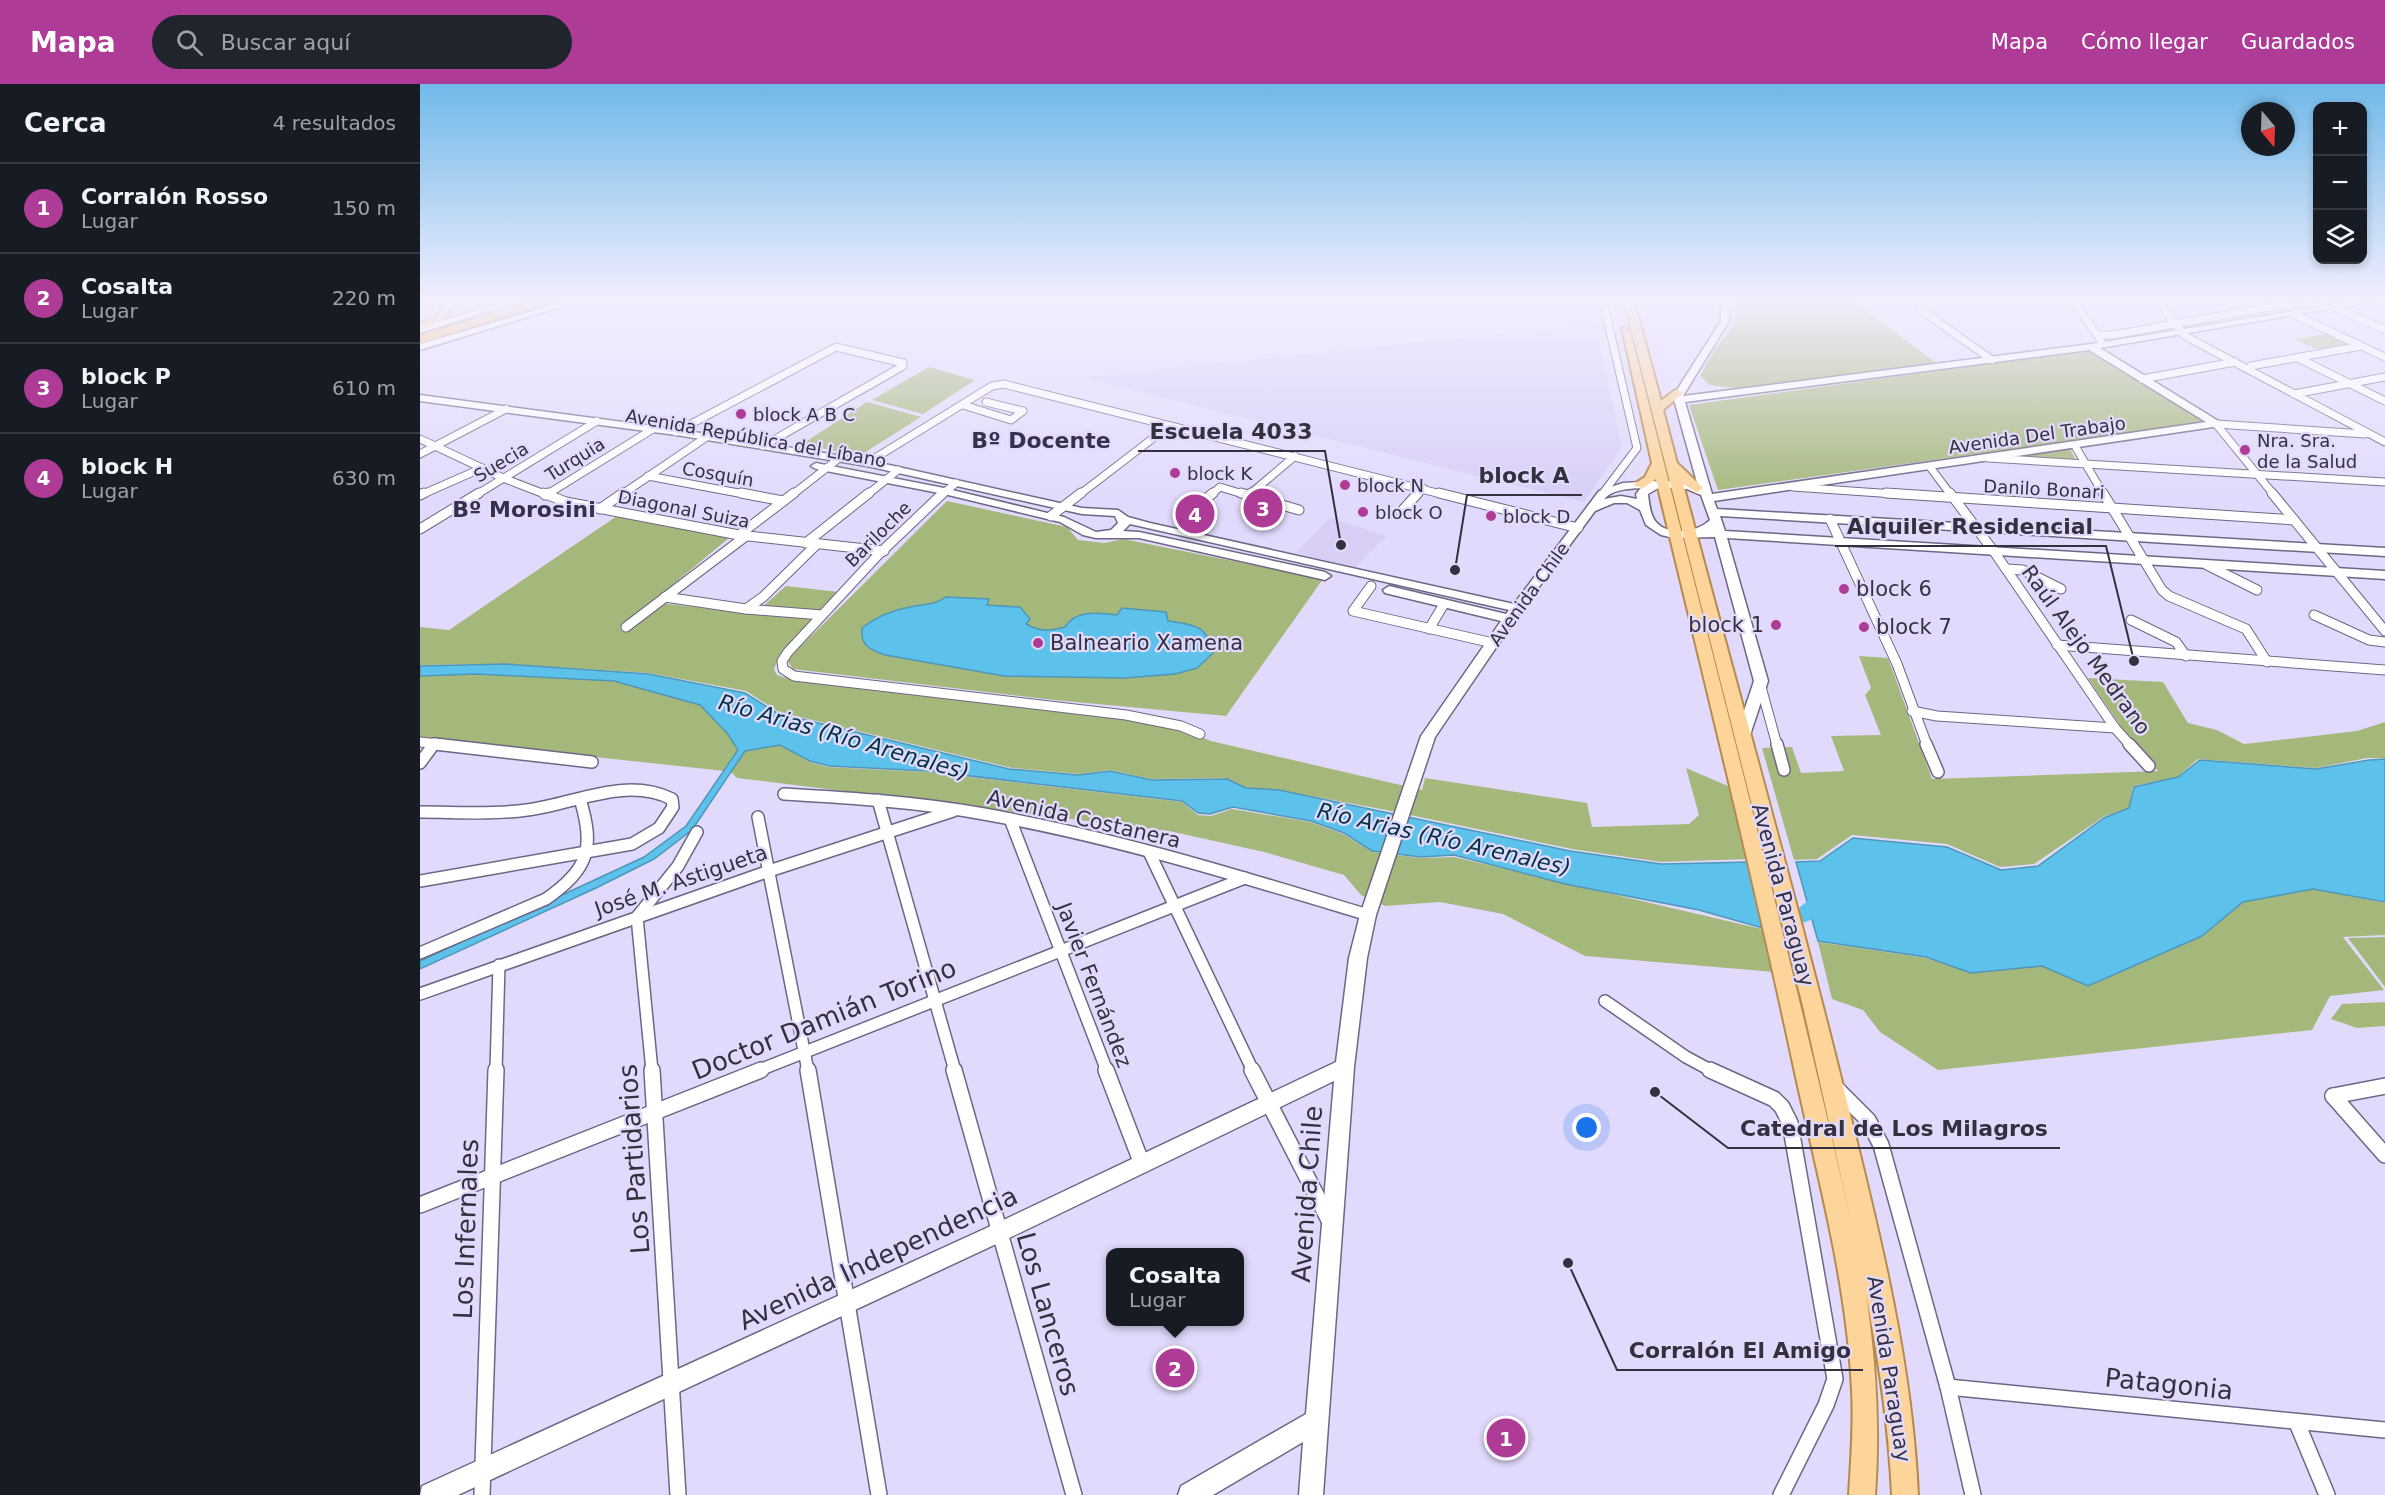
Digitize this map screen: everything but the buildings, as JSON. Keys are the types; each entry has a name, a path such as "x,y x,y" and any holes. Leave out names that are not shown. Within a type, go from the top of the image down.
{"main road":[{"name":"Avenida Paraguay","path":"1638,367 1664,460 1667,484 1689,533 1742,738 1746,784"},
{"name":"Avenida Paraguay","path":"1659,367 1673,398 1664,460"},
{"path":"1635,485 1650,479 1664,460 1684,479 1704,493"},
{"name":"Avenida Paraguay","path":"1689,533 1746,784 1802,1006 1847,1259 1863,1366 1867,1455 1862,1495"},
{"name":"Avenida Paraguay","path":"1802,1006 1832,1084 1878,1288 1903,1447 1905,1495"}],"street":[{"path":"676,432 799,367"},
{"path":"763,446 902,367"},
{"name":"Avenida Chile","path":"1311,1495 1334,1229 1345,1067 1358,958 1370,907 1428,736 1513,614 1637,448 1618,367"},
{"path":"1673,398 1694,367"},
{"path":"1673,398 1726,394 1938,367"},
{"path":"2123,367 2216,424 2385,631"},
{"path":"2142,379 2210,367"},
{"path":"2246,367 2385,442"},
{"path":"2254,367 2385,434"},
{"path":"2316,367 2385,401"},
{"path":"2295,394 2385,377"},
{"path":"867,463 998,384 1578,528"},
{"path":"1673,398 1726,394"},
{"name":"Avenida República del Líbano","path":"420,398 886,478 1051,516 1073,523 1096,535 1110,534"},
{"path":"1673,398 1704,493 1723,535 1784,770"},
{"path":"963,405 1011,420 1023,411 986,402"},
{"name":"Avenida República del Líbano","path":"420,405 597,421 763,446 867,463 1062,507 1118,513 1124,519"},
{"path":"420,454 501,412"},
{"name":"Suecia","path":"420,529 597,421"},
{"name":"Avenida Del Trabajo","path":"1603,493 1635,485 1667,484 1704,493 1793,487 2216,424 2370,434"},
{"path":"1051,516 1169,426"},
{"name":"Turquia","path":"545,495 653,429"},
{"path":"600,508 705,438"},
{"name":"Diagonal Suiza","path":"420,439 545,495 742,536 884,551"},
{"path":"2075,446 2162,590 2169,596 2246,629 2267,662"},
{"path":"1249,495 1295,456"},
{"path":"626,627 838,459"},
{"path":"1988,459 2385,482"},
{"name":"Raúl Alejo Medrano","path":"1930,467 1973,527 1995,552 2115,728 2149,766"},
{"path":"420,495 482,468"},
{"path":"806,543 898,470"},
{"name":"Cosquín","path":"648,476 783,501"},
{"path":"1616,478 1635,485"},
{"name":"Bariloche","path":"956,483 944,491 824,614 782,661 783,669 794,676 1126,715 1181,726 1200,734"},
{"path":"1645,509 1643,492 1667,484"},
{"path":"1201,503 1220,487 1299,510"},
{"name":"Danilo Bonari","path":"1793,487 2294,520"},
{"path":"1401,512 1423,488"},
{"path":"1586,516 1603,503 1618,500 1638,502 1645,509 1654,526 1689,533 2385,575"},
{"path":"1081,529 1082,521 1086,517 1100,512"},
{"path":"1689,533 1715,516 1830,519 2385,552"},
{"path":"1110,534 1120,528 1124,519 1277,555 1371,586 1444,604 1513,614"},
{"path":"1830,519 1897,664 1912,711 1938,772"},
{"path":"1110,534 1139,535 1263,563 1320,570 1513,614"},
{"path":"746,609 763,597 817,544"},
{"path":"1263,563 1261,559 1264,556 1277,555"},
{"path":"2207,566 2257,590"},
{"path":"2006,569 2023,570 2061,589"},
{"path":"1371,586 1353,611 1493,643"},
{"path":"665,597 746,609 824,614"},
{"path":"1430,629 1444,604"},
{"path":"2314,615 2368,640 2385,642"},
{"path":"2131,620 2176,642 2186,656"},
{"path":"2057,645 2385,670"},
{"path":"1742,738 1753,700 1761,687"},
{"path":"1912,711 1937,716 2115,728"},
{"path":"420,742 592,762"},
{"path":"420,763 434,744"},
{"path":"420,812 530,810 624,790 660,793 672,800 673,807 659,828 632,844 420,881"},
{"name":"Avenida Costanera","path":"784,794 878,800 1010,819 1370,907"},
{"path":"420,953 546,899 568,882 588,852 589,831 580,799"},
{"name":"Los Lanceros","path":"878,800 1074,1495"},
{"name":"José M. Astigueta","path":"420,994 769,871 956,810"},
{"path":"758,817 805,1052 879,1495"},
{"name":"Javier Fernández","path":"1010,819 1142,1164"},
{"path":"637,917 678,866 695,835"},
{"path":"1150,854 1268,1104 1334,1229"},
{"name":"Doctor Damián Torino","path":"420,1205 1245,878"},
{"name":"Los Partidarios","path":"637,917 656,1111 678,1495"},
{"name":"Los Infernales","path":"482,1495 499,965"},
{"path":"1605,1001 1686,1056 1731,1081 1774,1100 1782,1107 1790,1123 1835,1379 1826,1405 1785,1491"},
{"name":"Avenida Independencia","path":"431,1495 1000,1232 1345,1067"},
{"path":"1832,1084 1868,1120 1881,1145 1948,1387 1973,1495"},
{"path":"2385,1086 2333,1096 2385,1155"},
{"name":"Patagonia","path":"1948,1387 2385,1430"},
{"path":"1190,1495 1317,1420"},
{"path":"2297,1423 2327,1495"}],"shaded area":[{"path":"1187,367 1605,367 1622,447 1584,502 1083,378"},
{"path":"1330,518 1387,536 1355,567 1296,553"}],"green space":[{"path":"929,367 975,380 923,414 872,400"},
{"path":"1705,367 1905,367 1735,388 1710,385 1700,376"},
{"path":"1966,367 2116,367 2205,422 1718,490 1689,405"},
{"path":"867,402 921,417 859,456 802,444"},
{"path":"2070,449 2076,460 2018,456"},
{"path":"947,501 1067,527 1078,540 1105,543 1123,539 1323,579 1226,716 1054,700 793,669 787,660"},
{"path":"617,516 730,537 652,602 754,614 786,586 839,592 780,655 774,669 777,675 792,680 1126,717 1178,727 1211,741 1422,790 1425,778 1587,803 1592,827 1689,824 1699,815 1686,768 1728,786 1749,859 1661,862 1572,849 1386,810 1279,790 1247,788 1225,778 1152,779 1110,770 1079,774 1012,768 779,712 746,691 649,673 507,664 420,665 420,627 449,630"},
{"path":"1859,656 1888,658 1932,779 2158,771 2122,728 2088,678 2163,682 2188,723 2217,730 2244,744 2357,731 2385,722 2385,758 2367,758 2316,768 2198,759 2177,777 2133,786 2129,808 2103,817 2034,864 2000,867 1947,844 1852,835 1817,859 1794,860 1762,748 1792,747 1801,773 1844,771 1831,736 1881,735 1865,695 1871,688"},
{"path":"475,674 614,681 700,705 727,733 738,750 724,771 420,738 420,676"},
{"path":"780,745 810,762 827,767 928,772 1182,802 1198,815 1211,816 1232,809 1310,822 1343,834 1372,852 1420,858 1454,857 1766,930 1775,972 1585,956 1503,914 1440,902 1385,906 1361,895 1344,875 1264,852 1169,831 737,778 730,771 745,751"},
{"path":"2313,889 2385,903 2385,935 2343,937 2384,990 2330,996 2312,1030 1938,1070 1880,1032 1863,1010 1832,999 1818,942 1926,958 1971,973 2042,966 2088,986 2203,936 2243,902"},
{"path":"2385,937 2385,987 2348,938"},
{"path":"2385,1002 2385,1026 2357,1028 2331,1019 2342,1004"}],"water":[{"name":"Balneario Xamena","path":"946,597 989,599 987,605 1020,607 1030,619 1026,624 1046,630 1065,627 1070,621 1082,615 1095,613 1117,615 1122,608 1166,612 1168,621 1192,626 1203,632 1208,637 1213,653 1197,668 1175,674 1125,678 1004,676 885,655 864,643 862,628 873,620 897,610 932,604"},
{"path":"506,664 649,674 745,693 777,713 1009,769 1078,775 1110,771 1152,780 1227,779 1246,788 1279,790 1570,851 1661,864 1750,862 1766,929 1699,910 1565,884 1454,855 1421,857 1372,851 1344,833 1311,821 1233,807 1210,814 1198,813 1182,801 928,771 829,766 810,761 780,745 745,751 692,830 654,859 420,969 420,961 644,857 686,826 738,750 727,733 700,705 614,681 476,674 420,676 420,666"},
{"path":"2385,759 2385,902 2313,889 2243,902 2202,936 2088,986 2042,966 1971,973 1926,957 1818,941 1796,862 1820,861 1853,838 1947,847 2001,870 2038,866 2104,818 2129,808 2134,787 2178,777 2200,760 2316,769"}],"waterway":[{"name":"Río Arias (Río Arenales)","path":"1776,917 1803,916 1828,895"}],"place":[{"name":"block A B C","path":"741,414"},
{"name":"Nra. Sra. de la Salud","path":"2245,450"},
{"name":"block K","path":"1175,473"},
{"name":"block N","path":"1345,485"},
{"name":"block P","path":"1263,508"},
{"name":"block O","path":"1363,512"},
{"name":"block H","path":"1195,514"},
{"name":"block D","path":"1491,516"},
{"name":"Escuela 4033","path":"1341,545"},
{"name":"block A","path":"1455,570"},
{"name":"block 6","path":"1844,589"},
{"name":"block 1","path":"1776,625"},
{"name":"block 7","path":"1864,627"},
{"name":"Balneario Xamena","path":"1038,643"},
{"name":"Alquiler Residencial","path":"2134,661"},
{"name":"Catedral de Los Milagros","path":"1655,1092"},
{"name":"Corralón El Amigo","path":"1568,1263"},
{"name":"Cosalta","path":"1175,1368"},
{"name":"Corralón Rosso","path":"1506,1438"}],"district":[{"name":"Bº Docente","path":"1041,440"},
{"name":"Bº Morosini","path":"524,509"}]}
